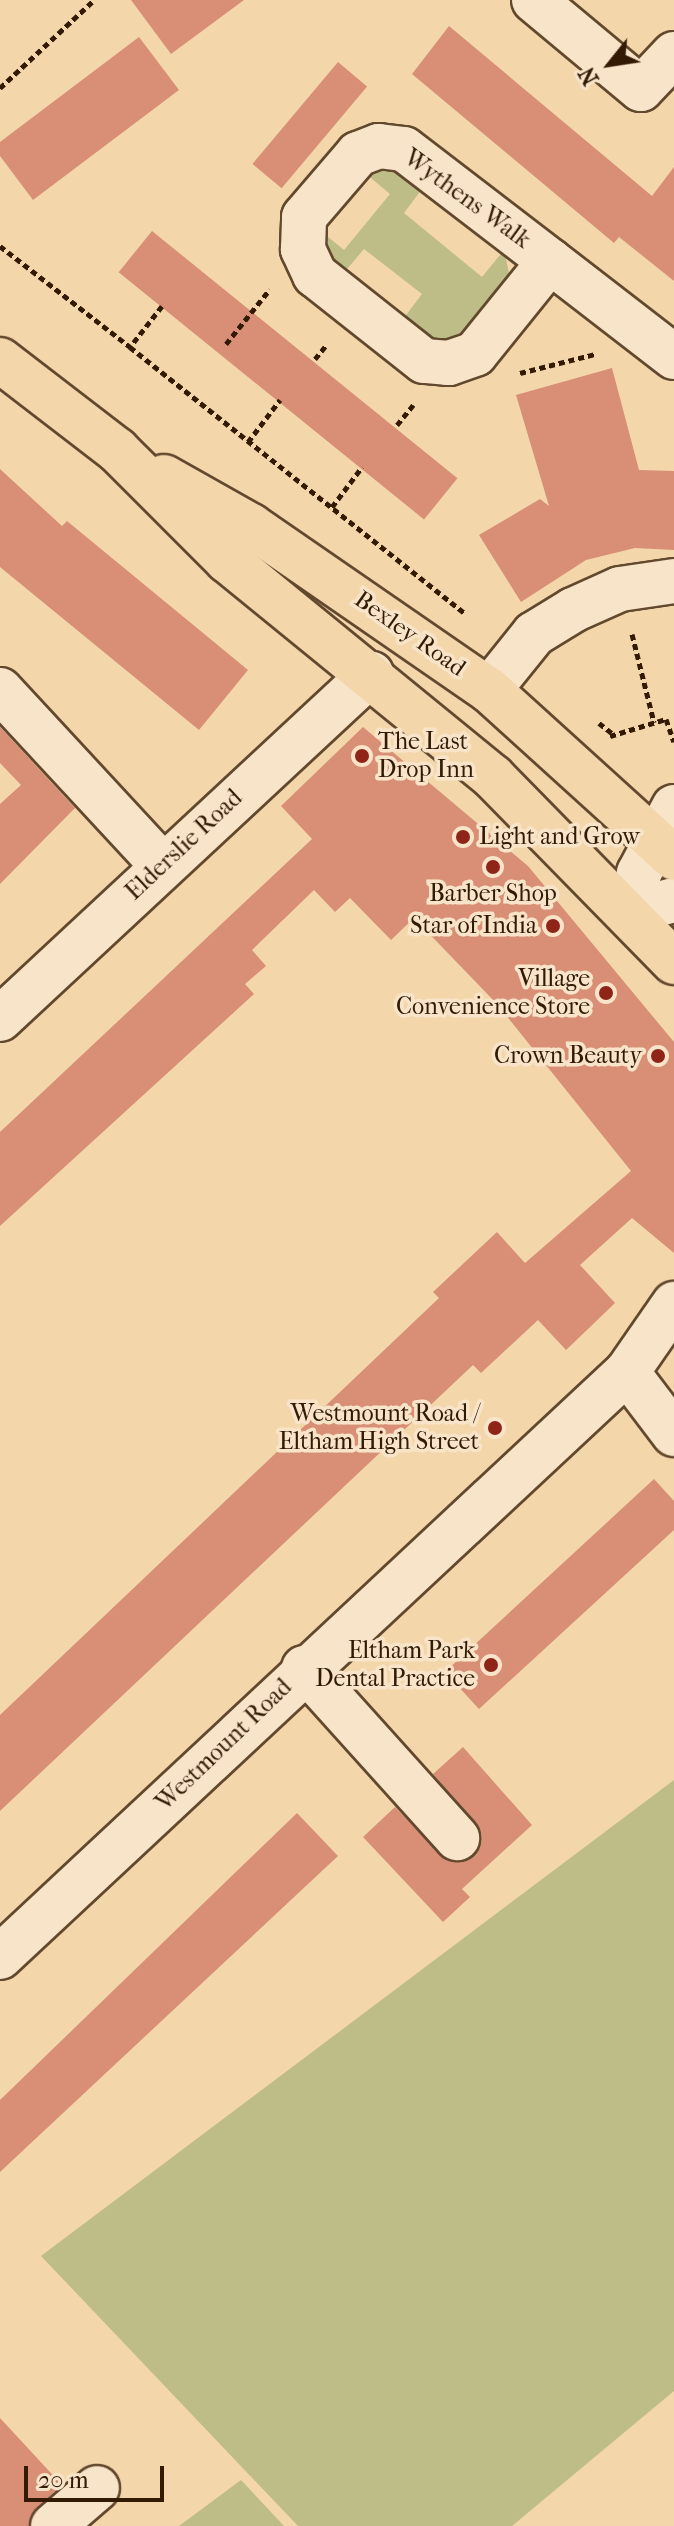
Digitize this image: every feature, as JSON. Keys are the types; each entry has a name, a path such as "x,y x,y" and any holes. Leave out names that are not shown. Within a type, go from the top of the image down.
{"main road":[{"name":"Bexley Road","path":"0,360 117,450 227,560 371,674 523,803 631,911 674,962"},
{"name":"Bexley Road","path":"117,450 251,526 489,690 668,834"}],"street":[{"path":"534,0 641,89 674,54"},
{"name":"Wythens Walk","path":"550,261 475,354 449,363 424,361 315,275 303,249 304,217 358,154 379,146 404,149 550,261 674,357"},
{"path":"489,690 534,634 573,610 620,589 674,581"},
{"name":"Elderslie Road","path":"0,1019 162,865 371,674"},
{"path":"0,690 162,865"},
{"path":"668,834 639,873 631,911 674,900"},
{"name":"Westmount Road","path":"0,1957 304,1668 627,1372 674,1304"},
{"name":"Westmount Road","path":"627,1372 674,1356"},
{"path":"627,1372 674,1434"},
{"path":"304,1668 457,1838"},
{"path":"53,2526 97,2488"}],"path":[{"path":"0,88 94,0"},
{"path":"0,246 517,655"},
{"path":"226,344 303,249"},
{"path":"130,347 162,306"},
{"path":"248,442 280,400"},
{"path":"332,507 362,467"},
{"path":"588,714 612,733"},
{"path":"612,733 666,719 674,742"},
{"path":"607,745 612,733"}],"shaded area":[{"path":"385,165 403,167 425,185 404,213 482,277 504,250 509,273 504,295 469,337 429,346 400,323 422,294 364,249 342,275 327,263 322,232 344,250 390,194 365,173"},
{"path":"674,1780 674,2391 512,2526 298,2526 41,2256"},
{"path":"241,2480 284,2526 179,2526"}],"building":[{"path":"131,0 244,0 171,54"},
{"path":"449,26 652,196 674,167 674,281 619,237 614,243 412,74"},
{"path":"139,37 179,90 33,200 0,156 0,142"},
{"path":"338,62 367,86 282,188 253,164"},
{"path":"152,231 457,478 424,520 119,272"},
{"path":"612,368 639,470 674,471 674,550 635,548 586,560 521,602 479,535 540,499 549,506 516,395"},
{"path":"0,469 62,526 67,521 248,670 199,730 0,567"},
{"path":"0,727 75,808 0,884 0,804 21,785 0,763"},
{"path":"363,727 528,866 674,1042 674,1253 632,1218 580,1265 615,1303 566,1350 538,1320 481,1373 473,1365 0,1811 0,1715 439,1298 433,1292 497,1232 525,1263 631,1171 497,1004 414,918 391,940 350,898 335,912 314,890 252,950 266,966 245,984 254,994 0,1226 0,1132 312,839 281,806"},
{"path":"654,1479 674,1501 674,1530 479,1709 445,1672"},
{"path":"463,1747 532,1825 462,1889 470,1897 443,1922 363,1837 395,1807 449,1861 474,1856 481,1832 433,1774"},
{"path":"297,1813 338,1856 0,2172 0,2100"},
{"path":"0,2418 62,2485 36,2508 29,2526 0,2526"}],"place":[{"name":"The Last Drop Inn","path":"362,756"},
{"name":"Light and Grow","path":"463,837"},
{"name":"Barber Shop","path":"493,867"},
{"name":"Star of India","path":"553,926"},
{"name":"Village Convenience Store","path":"606,993"},
{"name":"Crown Beauty","path":"658,1056"},
{"name":"Westmount Road / Eltham High Street","path":"495,1428"},
{"name":"Eltham Park Dental Practice","path":"491,1665"}]}
